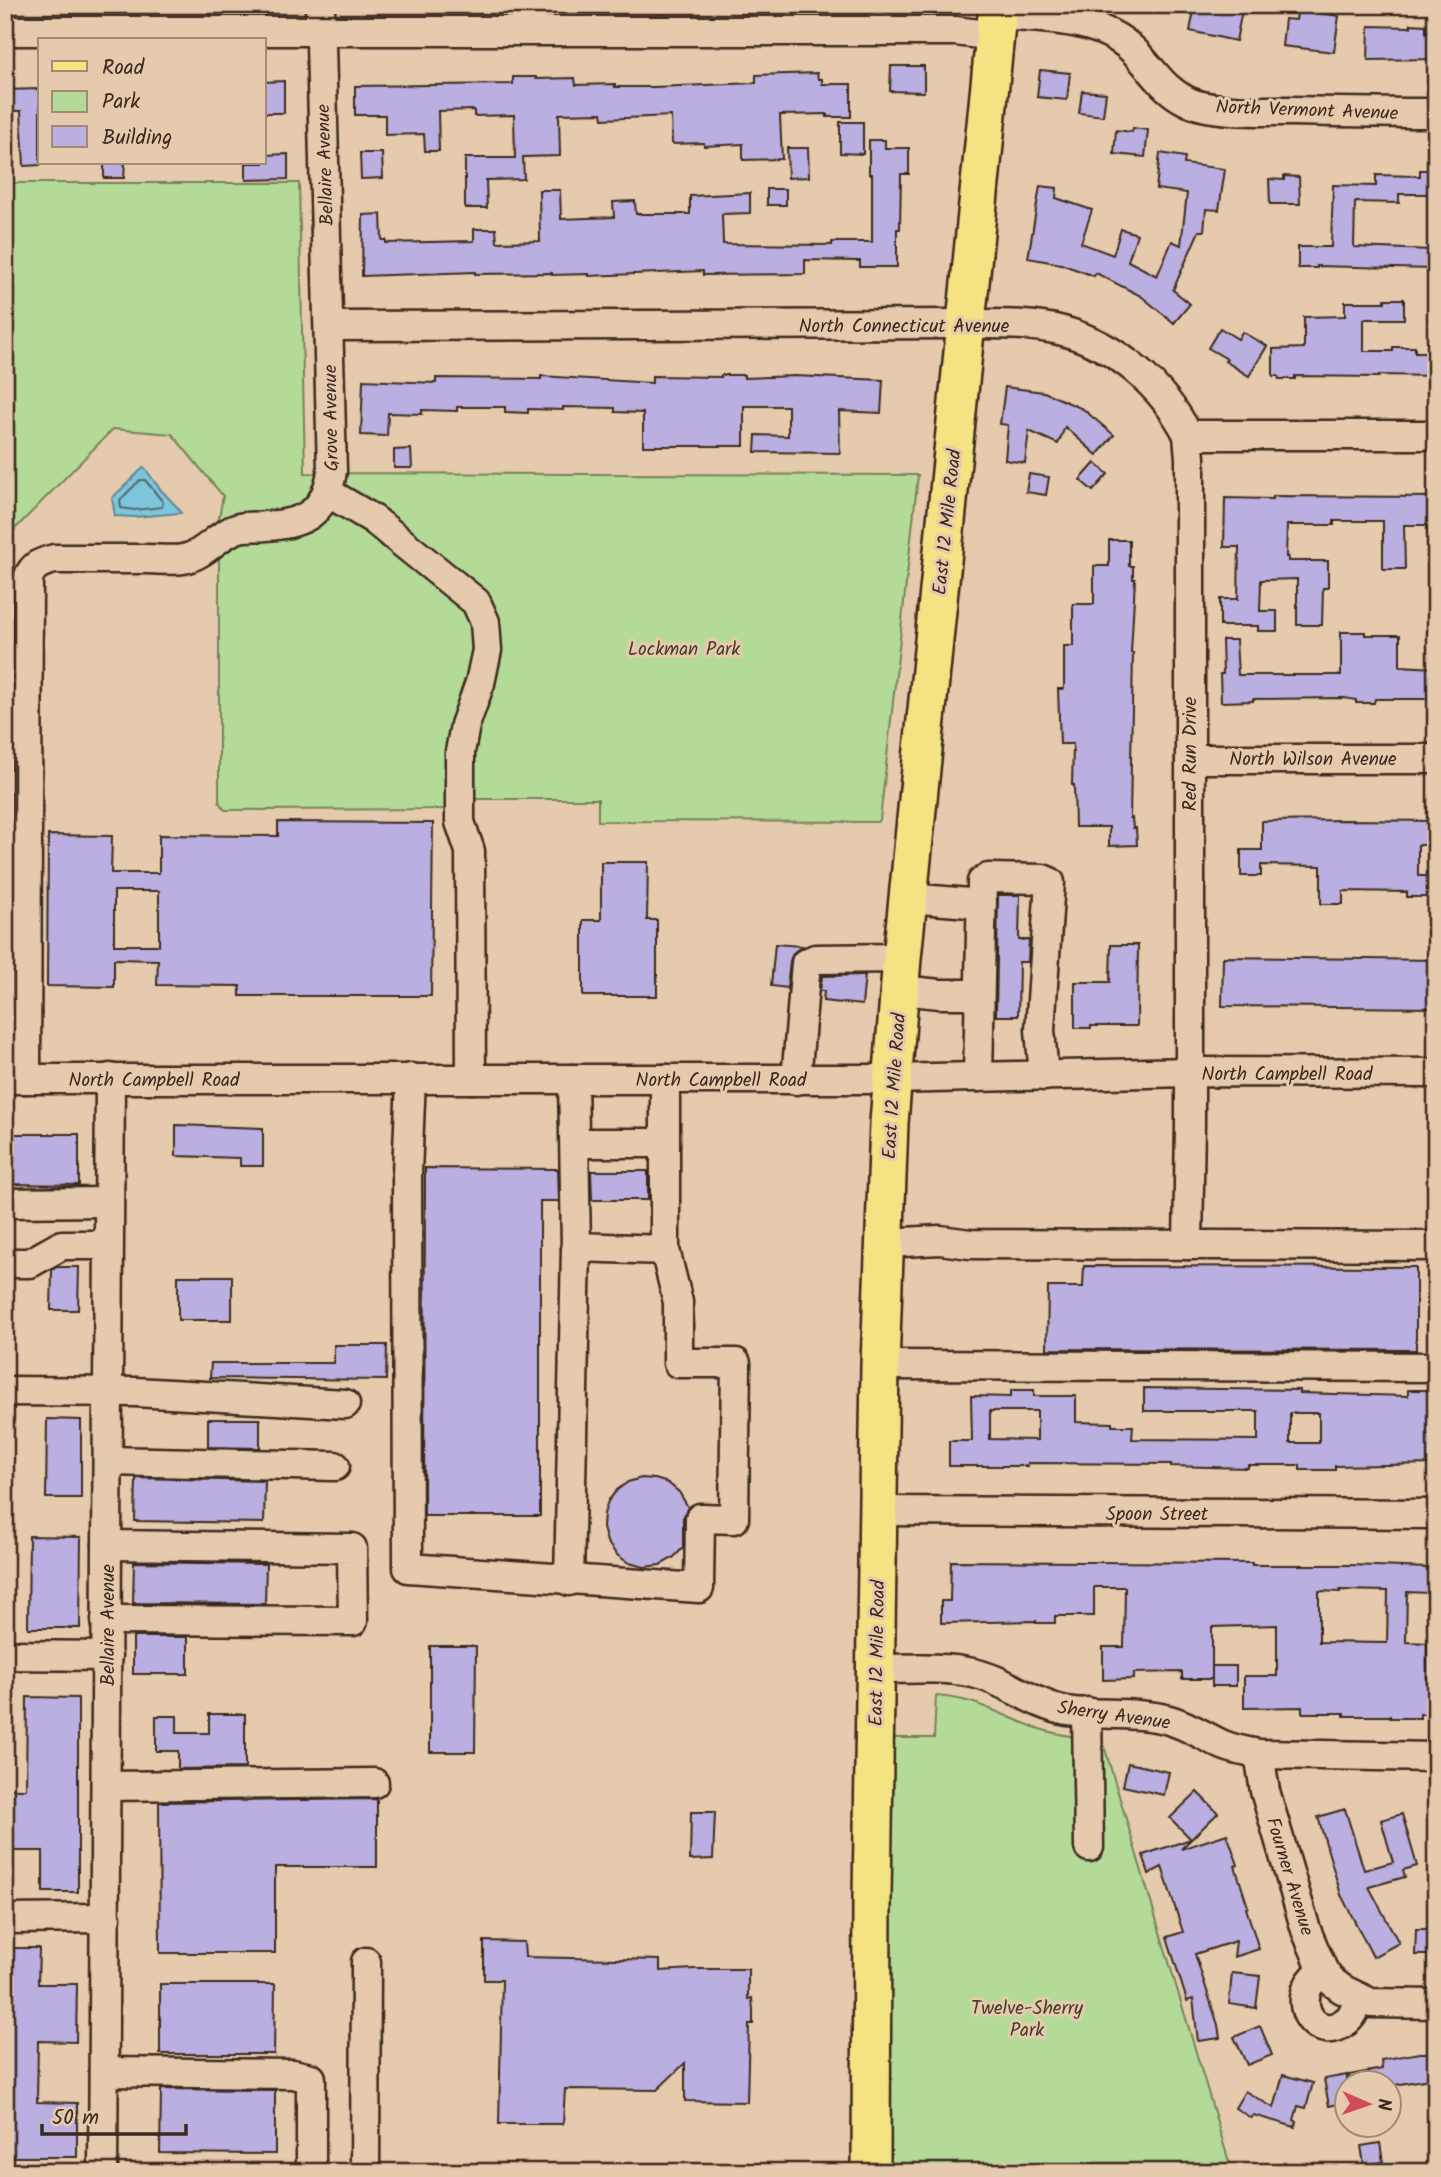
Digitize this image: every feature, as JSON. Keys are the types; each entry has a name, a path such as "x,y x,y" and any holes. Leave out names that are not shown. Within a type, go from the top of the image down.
{"main road":[{"name":"East 12 Mile Road","path":"871,2172 880,1365 889,1122 908,898 997,18"}],"street":[{"name":"North Vermont Avenue","path":"5,31 321,18 955,31 997,18 1074,22 1104,30 1133,50 1165,88 1188,102 1254,110 1436,113"},
{"name":"Bellaire Avenue","path":"321,18 329,326"},
{"name":"North Connecticut Avenue","path":"329,326 1035,326 1062,331 1096,344 1132,366 1177,413 1188,435"},
{"name":"Grove Avenue","path":"16,931 27,808 28,578 32,568 54,559 183,559 206,550 214,540 242,527 288,524 304,519 317,508 327,492 332,471 329,326"},
{"path":"1188,435 1436,435"},
{"name":"Red Run Drive","path":"1188,435 1188,1245"},
{"path":"327,492 373,519 476,602 485,622 487,650 460,752 460,822 470,851 471,1079"},
{"name":"North Wilson Avenue","path":"1189,759 1436,759"},
{"path":"978,1077 982,882 988,878 1043,879 1050,882 1040,1030 1044,1076"},
{"path":"908,898 982,904"},
{"path":"16,931 16,1079"},
{"path":"796,1080 806,963 815,958 901,974 940,994 979,994"},
{"name":"North Campbell Road","path":"16,1079 796,1080 1190,1072 1436,1073"},
{"path":"411,1078 407,1173 408,1568 699,1588 700,1518 734,1519 736,1363 678,1363 678,1302 665,1250 665,1079"},
{"name":"Bellaire Avenue","path":"103,2172 110,1079"},
{"path":"569,1581 576,1247 573,1079"},
{"path":"575,1141 665,1143"},
{"path":"5,1203 108,1202"},
{"path":"885,1243 940,1240 970,1244 1436,1247"},
{"path":"5,1263 30,1263 62,1245 108,1245"},
{"path":"576,1247 665,1250"},
{"path":"880,1365 1436,1367"},
{"path":"5,1391 108,1391 345,1404"},
{"path":"108,1461 335,1466"},
{"name":"Spoon Street","path":"878,1511 1436,1514"},
{"path":"106,1620 353,1621 352,1548 107,1545"},
{"path":"5,1655 107,1656"},
{"name":"Sherry Avenue","path":"876,1669 944,1669 973,1673 1001,1682 1036,1701 1065,1710 1147,1715 1171,1721 1237,1750 1259,1754 1436,1757"},
{"path":"1087,1712 1089,1847"},
{"name":"Fourner Avenue","path":"1259,1754 1265,1791 1306,1930 1342,1986 1381,2004 1436,2004"},
{"path":"106,1786 373,1783"},
{"path":"5,1919 106,1918"},
{"path":"365,2172 366,1962"},
{"path":"104,2072 293,2074 311,2078 311,2172"}],"green space":[{"name":"Lockman Park","path":"5,183 299,183 305,473 918,475 880,820 598,821 598,799 468,799 449,809 225,810 219,802 219,518 223,496 172,434 113,429 10,534 10,553 5,553"},
{"name":"Twelve-Sherry Park","path":"936,1696 973,1702 1053,1733 1102,1739 1232,2172 871,2172 878,1738 934,1738"}],"water":[{"path":"144,467 181,513 115,516 112,498"}],"building":[{"path":"1195,5 1243,5 1236,41 1190,31"},
{"path":"1298,6 1320,9 1320,13 1339,16 1334,52 1282,46 1285,19 1296,20"},
{"path":"1411,24 1426,25 1426,32 1436,32 1436,59 1368,60 1369,26 1411,27"},
{"path":"891,66 924,66 924,92 890,91"},
{"path":"1040,70 1070,73 1067,100 1037,97"},
{"path":"817,73 822,84 851,84 851,117 827,117 827,114 780,115 782,159 743,160 743,144 672,144 671,116 603,119 602,113 559,114 560,156 523,157 524,179 486,180 487,208 465,208 465,158 515,158 514,115 474,116 474,110 438,111 439,151 425,151 424,134 385,135 385,115 355,115 355,86 513,84 513,77 536,77 575,78 576,85 654,87 756,83 756,75"},
{"path":"284,81 284,113 266,113 266,82"},
{"path":"38,89 40,165 24,166 21,111 5,111 5,90"},
{"path":"1082,91 1106,93 1103,116 1079,113"},
{"path":"840,122 863,122 863,154 840,153"},
{"path":"1133,128 1148,130 1145,157 1114,154 1116,130 1132,132"},
{"path":"869,140 885,140 885,148 909,148 909,174 901,174 897,267 860,267 860,261 805,260 805,274 703,275 703,271 589,276 475,272 362,276 363,215 381,214 382,240 386,240 386,243 474,241 474,229 496,229 497,242 540,241 539,190 560,190 561,219 614,217 613,202 635,201 636,214 690,214 690,196 750,193 750,213 722,214 723,244 832,245 832,242 872,242"},
{"path":"787,148 808,148 809,177 788,178"},
{"path":"360,153 382,153 383,178 361,179"},
{"path":"1160,153 1185,157 1184,164 1225,169 1219,210 1206,209 1204,231 1199,231 1173,290 1190,304 1174,323 1141,296 1096,273 1094,276 1061,264 1028,258 1040,186 1057,188 1056,198 1092,210 1081,243 1113,255 1121,229 1137,234 1128,261 1157,276 1172,241 1181,245 1187,193 1156,189"},
{"path":"288,154 288,179 246,180 246,164 266,164 266,155"},
{"path":"104,164 125,164 124,178 104,178"},
{"path":"1420,170 1436,170 1436,194 1399,194 1399,203 1355,202 1354,247 1433,250 1433,269 1317,266 1298,268 1298,247 1331,247 1333,185 1376,186 1376,175 1420,176"},
{"path":"1284,176 1299,177 1300,204 1270,204 1269,179 1284,180"},
{"path":"767,189 786,189 786,205 767,205"},
{"path":"1385,299 1404,299 1404,319 1364,319 1364,351 1393,351 1393,347 1415,347 1415,352 1436,352 1436,376 1295,376 1295,379 1279,379 1278,376 1273,376 1273,349 1304,348 1304,317 1345,316 1345,302 1385,302"},
{"path":"1220,328 1238,339 1242,332 1267,346 1249,376 1208,348"},
{"path":"744,375 744,378 795,376 883,380 881,413 839,411 840,453 755,452 756,435 788,436 788,406 744,406 744,446 643,446 643,413 615,412 615,408 528,409 528,413 505,412 505,407 457,407 457,411 388,413 387,436 361,435 363,380 436,383 436,378 541,379 541,376 652,383 652,376"},
{"path":"1005,387 1044,392 1083,409 1114,435 1097,455 1065,427 1058,444 1029,431 1025,463 1005,460 1008,425 1000,424"},
{"path":"411,449 412,468 394,468 394,450"},
{"path":"1095,463 1108,474 1093,491 1080,480"},
{"path":"1029,474 1049,477 1046,495 1026,492"},
{"path":"1273,496 1436,497 1436,525 1404,525 1405,569 1383,569 1383,521 1287,525 1288,561 1328,561 1328,588 1323,588 1322,625 1297,625 1297,579 1261,580 1260,611 1277,611 1277,631 1258,631 1258,626 1220,626 1220,599 1238,599 1239,547 1224,547 1225,498 1273,499"},
{"path":"1109,540 1129,540 1129,566 1133,566 1135,579 1131,653 1130,818 1133,828 1136,828 1137,845 1109,846 1109,827 1075,827 1073,744 1060,744 1058,689 1064,689 1064,646 1073,646 1073,604 1094,604 1094,566 1109,566"},
{"path":"1341,632 1400,635 1400,666 1436,668 1436,699 1375,699 1374,703 1356,703 1356,700 1344,698 1221,702 1222,640 1236,640 1238,675 1341,675"},
{"path":"1262,821 1436,821 1436,845 1418,845 1418,876 1427,876 1427,897 1407,897 1407,892 1343,891 1343,904 1321,904 1321,866 1261,865 1261,876 1241,876 1241,850 1262,850"},
{"path":"278,822 433,823 431,996 240,996 240,986 157,985 158,960 114,959 114,987 47,986 48,835 112,836 111,873 159,873 159,835 278,836","holes":["114,891 159,891 159,945 114,945"]},
{"path":"601,862 648,862 647,920 657,920 657,996 583,996 583,920 601,920"},
{"path":"998,895 1020,895 1019,940 1029,940 1028,962 1019,962 1018,1016 996,1016"},
{"path":"775,944 802,946 793,953 790,961 787,988 771,986"},
{"path":"1111,945 1138,945 1137,1026 1075,1028 1075,982 1110,982"},
{"path":"1223,957 1436,960 1436,1008 1222,1006"},
{"path":"865,975 862,1005 823,1001 824,991 820,991 822,976"},
{"path":"176,1125 263,1128 263,1166 240,1166 240,1158 176,1156"},
{"path":"5,1134 79,1134 79,1185 5,1184"},
{"path":"425,1168 558,1169 559,1201 540,1201 540,1516 424,1516"},
{"path":"591,1171 648,1171 648,1200 592,1200"},
{"path":"1084,1266 1416,1267 1416,1350 1047,1349 1048,1287 1083,1287"},
{"path":"57,1267 79,1267 78,1310 51,1310 52,1270"},
{"path":"178,1276 232,1276 232,1320 178,1320"},
{"path":"334,1345 387,1345 386,1380 210,1378 211,1363 334,1363"},
{"path":"1144,1388 1299,1390 1299,1393 1408,1396 1408,1390 1431,1390 1431,1424 1436,1424 1436,1464 1335,1466 1335,1470 1300,1470 1300,1465 1248,1465 1248,1468 1171,1464 1028,1463 1028,1466 949,1466 949,1441 972,1441 971,1396 1011,1397 1011,1390 1034,1390 1034,1396 1076,1396 1076,1422 1133,1426 1132,1439 1258,1440 1258,1411 1144,1411","holes":["990,1411 1037,1411 1037,1440 990,1439","1290,1413 1319,1413 1319,1443 1290,1443"]},
{"path":"47,1419 81,1420 81,1498 46,1498"},
{"path":"208,1419 260,1419 260,1448 208,1447"},
{"path":"136,1478 265,1481 264,1523 135,1521"},
{"path":"641,1478 668,1483 679,1492 688,1507 683,1518 683,1548 660,1565 644,1567 629,1563 617,1555 607,1542 603,1528 608,1501 628,1482"},
{"path":"29,1536 81,1537 80,1628 28,1628"},
{"path":"951,1561 1252,1563 1428,1568 1428,1593 1407,1592 1406,1642 1427,1643 1427,1684 1436,1684 1436,1714 1420,1714 1420,1718 1390,1718 1344,1716 1344,1713 1302,1713 1302,1707 1244,1708 1244,1676 1277,1676 1277,1625 1212,1627 1212,1679 1182,1679 1182,1672 1134,1673 1134,1679 1103,1680 1103,1647 1124,1647 1125,1587 1094,1587 1094,1616 1055,1616 1055,1623 941,1623 941,1601 950,1601","holes":["1319,1591 1388,1591 1387,1643 1319,1642"]},
{"path":"134,1562 266,1564 265,1604 133,1603"},
{"path":"133,1637 188,1637 188,1674 133,1674"},
{"path":"430,1646 476,1646 475,1752 430,1752"},
{"path":"1212,1666 1236,1666 1236,1686 1212,1686"},
{"path":"27,1697 78,1698 78,1892 43,1892 43,1851 5,1851 5,1789 26,1789"},
{"path":"209,1714 245,1714 245,1768 178,1769 178,1751 156,1751 156,1716 177,1716 177,1733 209,1733"},
{"path":"1128,1763 1169,1772 1164,1795 1123,1786"},
{"path":"1197,1792 1218,1813 1181,1849 1227,1834 1238,1865 1235,1866 1259,1949 1234,1957 1236,1941 1195,1954 1220,2038 1198,2041 1193,1999 1187,2001 1167,1937 1183,1932 1162,1867 1149,1874 1143,1855 1191,1839 1170,1818"},
{"path":"377,1799 377,1867 275,1867 275,1953 160,1953 159,1802"},
{"path":"1345,1809 1364,1870 1393,1862 1381,1820 1402,1814 1417,1866 1403,1870 1405,1877 1369,1887 1399,1943 1373,1957 1341,1895 1318,1817"},
{"path":"691,1812 715,1812 713,1859 690,1860"},
{"path":"1416,1929 1436,1929 1436,1955 1415,1955"},
{"path":"484,1941 524,1942 525,1957 660,1960 660,1971 748,1969 748,1999 752,1998 753,2024 749,2024 747,2102 685,2101 685,2063 657,2090 565,2089 563,2124 499,2124 502,1980 484,1980"},
{"path":"5,1948 39,1948 38,1984 77,1984 76,2042 38,2041 37,2102 77,2103 77,2157 5,2157"},
{"path":"1232,1973 1260,1976 1256,2008 1229,2004"},
{"path":"160,1984 275,1984 274,2054 160,2054"},
{"path":"1260,2026 1272,2055 1247,2065 1234,2037"},
{"path":"1419,2053 1436,2053 1436,2078 1402,2084 1402,2068 1382,2068 1381,2060"},
{"path":"1283,2075 1313,2083 1306,2108 1298,2106 1295,2127 1253,2115 1251,2118 1235,2108 1245,2091 1274,2108"},
{"path":"1332,2078 1332,2105 1329,2106 1324,2079"},
{"path":"161,2089 275,2090 275,2154 160,2153"},
{"path":"1380,2143 1383,2162 1364,2165 1361,2146"}]}
